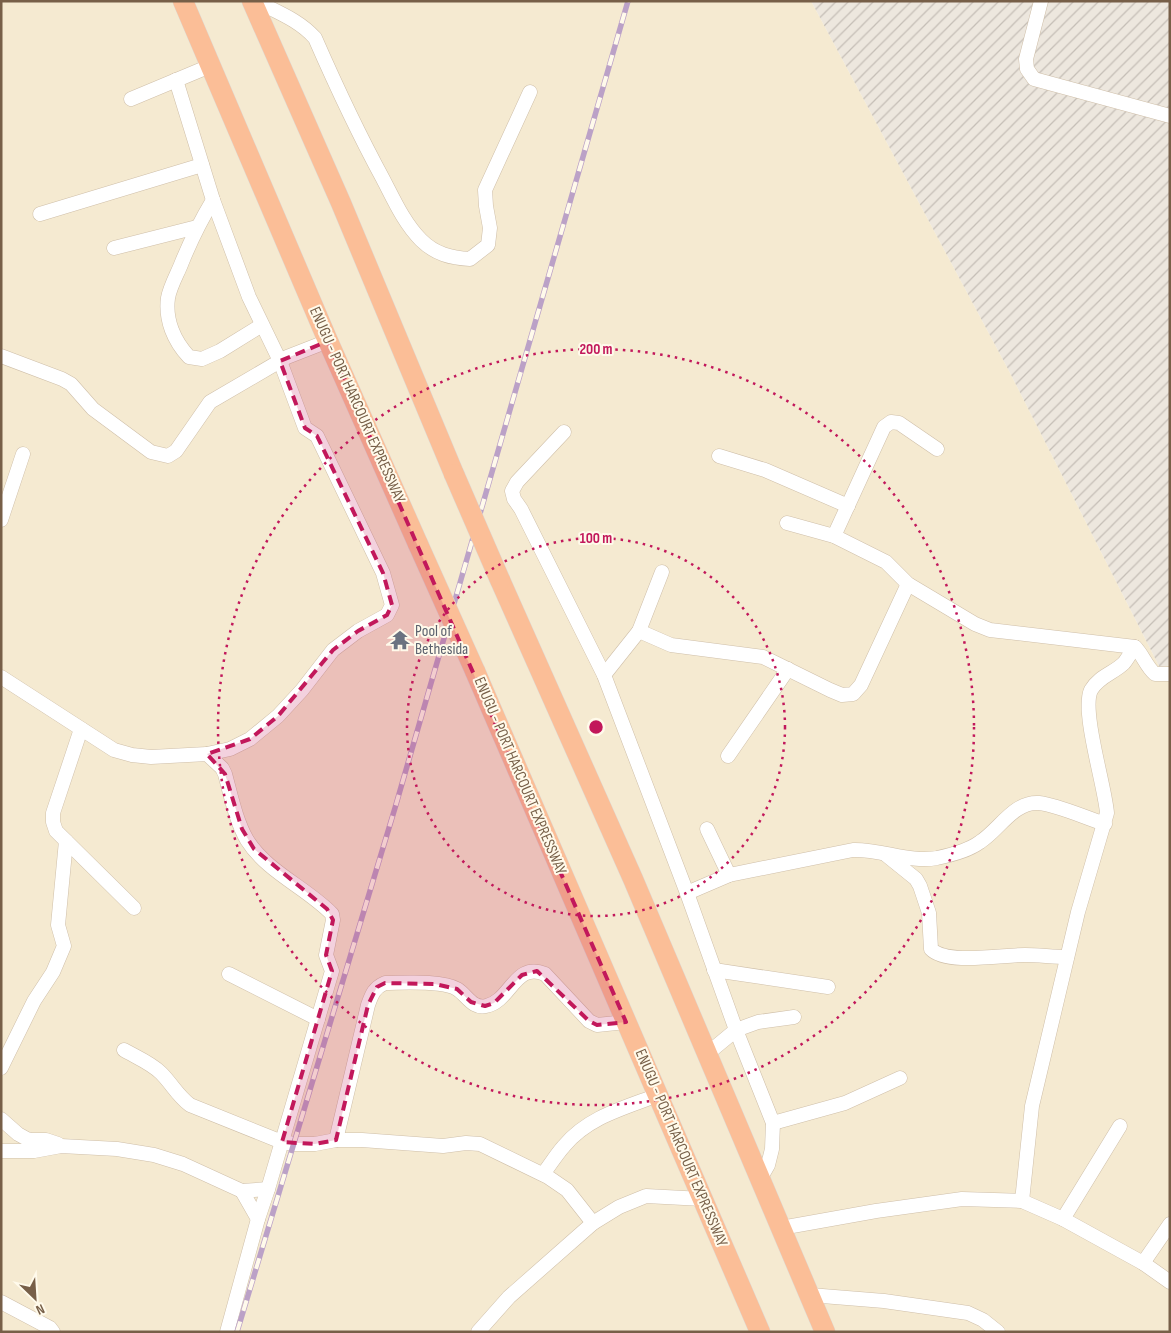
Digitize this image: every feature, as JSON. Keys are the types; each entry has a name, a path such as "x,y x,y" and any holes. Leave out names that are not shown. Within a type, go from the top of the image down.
{"highway":[{"name":"ENUGU - PORT HARCOURT EXPRESSWAY","path":"182,1 760,1332"},
{"path":"254,1 454,474 636,889 825,1332"}],"street":[{"path":"254,1 305,27 315,38 365,146 405,220 422,241 439,253 451,258 470,259 488,245 490,228 485,190 495,164 530,92"},
{"path":"1041,1 1026,59 1027,69 1034,78 1170,116"},
{"path":"131,100 210,66"},
{"path":"1,677 114,750 132,756 207,754 230,749 250,739 278,716 302,690 333,650 358,630 387,615 392,605 383,574 317,436 305,428 280,361 249,297 213,200 176,80"},
{"path":"40,214 202,165"},
{"path":"213,200 197,227 168,296 168,319 176,340 190,357 202,359 220,351 262,325"},
{"path":"114,248 197,227"},
{"path":"1,356 71,384 93,409 114,425 151,452 168,456 176,451 210,402 280,361 328,340"},
{"path":"834,536 884,427 891,422 899,423 937,449"},
{"path":"564,432 517,482 512,491 514,499 521,509 604,675 687,893 736,1030 773,1123 772,1149 768,1165 760,1179"},
{"path":"1,520 23,454"},
{"path":"719,456 765,470 848,506"},
{"path":"788,523 834,536 886,562 908,584 975,624 990,630 1135,647 1140,652 1149,669 1155,674 1169,677"},
{"path":"604,675 639,631 662,572"},
{"path":"639,631 671,645 763,657 830,690 842,694 853,694 861,685 908,584"},
{"path":"1022,1201 1032,1106 1067,958 1092,861 1107,813 1094,748 1088,701 1091,691 1098,682 1124,662 1135,647"},
{"path":"728,756 788,669"},
{"path":"81,729 53,813 53,822 56,831 134,908"},
{"path":"207,754 222,768 242,829 254,849 286,878 332,914 333,920 326,955 332,971 226,1332"},
{"path":"687,893 729,875 853,850 868,850 913,858 934,858 958,853 978,844 993,833 1016,810 1026,804 1038,803 1048,805 1105,824"},
{"path":"707,829 729,875"},
{"path":"1,1068 34,1001 53,972 64,946 58,925 66,840"},
{"path":"883,852 916,879 920,886 929,914 930,949 935,954 980,958 1024,955 1067,958"},
{"path":"714,970 828,987"},
{"path":"336,1140 368,1005 372,993 384,983 435,984 457,989 471,1002 478,1006 485,1006 494,1003 522,975 529,971 537,971 545,974 589,1021 597,1025 626,1022"},
{"path":"229,974 318,1019"},
{"path":"707,1054 736,1030 758,1022 794,1017"},
{"path":"124,1050 153,1066 161,1073 180,1098 190,1105 282,1142 315,1144 336,1140 362,1140 443,1146 466,1143 480,1144 543,1174 567,1190 593,1223"},
{"path":"773,1123 846,1103 900,1078"},
{"path":"543,1174 564,1146 580,1130 602,1116 658,1096"},
{"path":"1,1119 18,1134 27,1139 46,1140 61,1146"},
{"path":"1064,1220 1120,1126"},
{"path":"1,1151 34,1150 61,1146 117,1149 154,1155 183,1164 242,1191 268,1189"},
{"path":"242,1191 258,1219"},
{"path":"478,1332 509,1297 593,1223 618,1207 646,1196 703,1199"},
{"path":"781,1228 876,1210 962,1199 1022,1201 1064,1220 1143,1263 1170,1282"},
{"path":"1143,1263 1170,1224"},
{"path":"810,1295 884,1301 968,1313 983,1320 998,1332"},
{"path":"1,1302 50,1328 53,1332"}],"highlighted area":[{"path":"328,341 626,1022 597,1025 589,1021 537,971 522,975 494,1003 485,1006 471,1002 457,989 435,984 385,983 377,987 368,1005 336,1140 315,1144 282,1142 332,971 326,955 333,920 327,909 254,849 242,829 225,774 207,754 250,739 278,716 333,650 358,631 387,615 392,605 383,573 317,436 305,428 280,361"}],"shaded area":[{"path":"1,1 811,1 1009,371 1160,668 1170,665 1170,1332 1,1332"},
{"path":"811,1 1170,1 1170,665 1160,668 1009,371"}],"railway":[{"path":"237,1332 395,808 628,1"}],"place":[{"name":"Pool of Bethesida","path":"400,640"}]}
